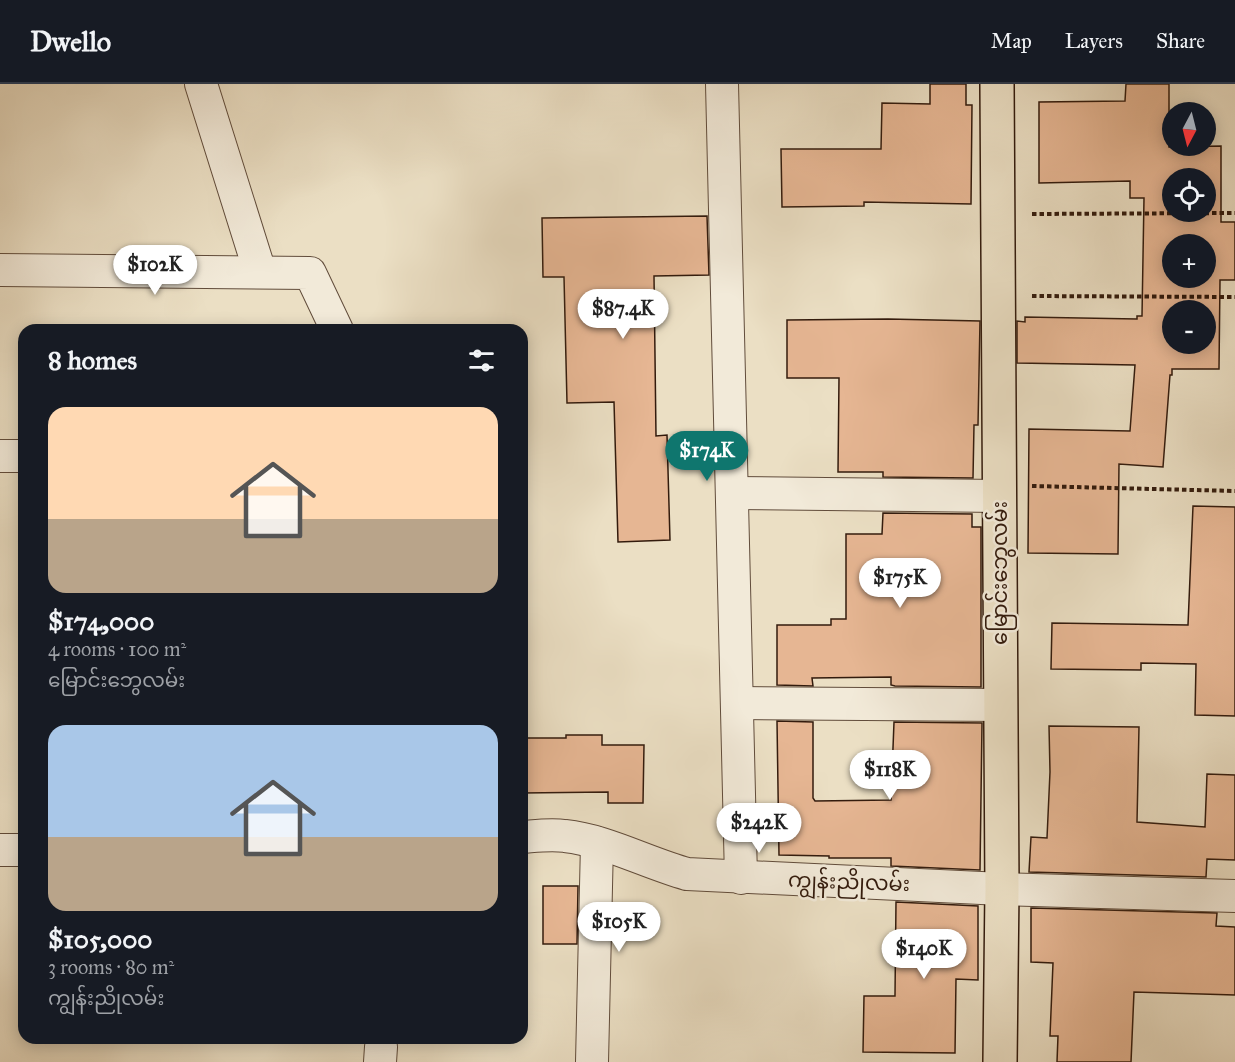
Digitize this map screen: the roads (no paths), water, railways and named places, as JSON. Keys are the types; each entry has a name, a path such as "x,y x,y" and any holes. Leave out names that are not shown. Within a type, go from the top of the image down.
{"main road":[{"name":"မြောင်းဘွေလမ်း","path":"997,84 1002,889 1000,1062"}],"street":[{"path":"201,84 260,272"},
{"path":"722,84 741,878"},
{"path":"0,270 310,273 334,324"},
{"path":"0,456 18,456"},
{"path":"732,493 1000,491"},
{"path":"737,704 1001,705"},
{"name":"ကျွန်းညိုလမ်း","path":"528,837 564,836 597,843 654,865 687,874 1002,889 1235,896"},
{"path":"592,1062 597,843"},
{"path":"0,850 18,850"}]}
